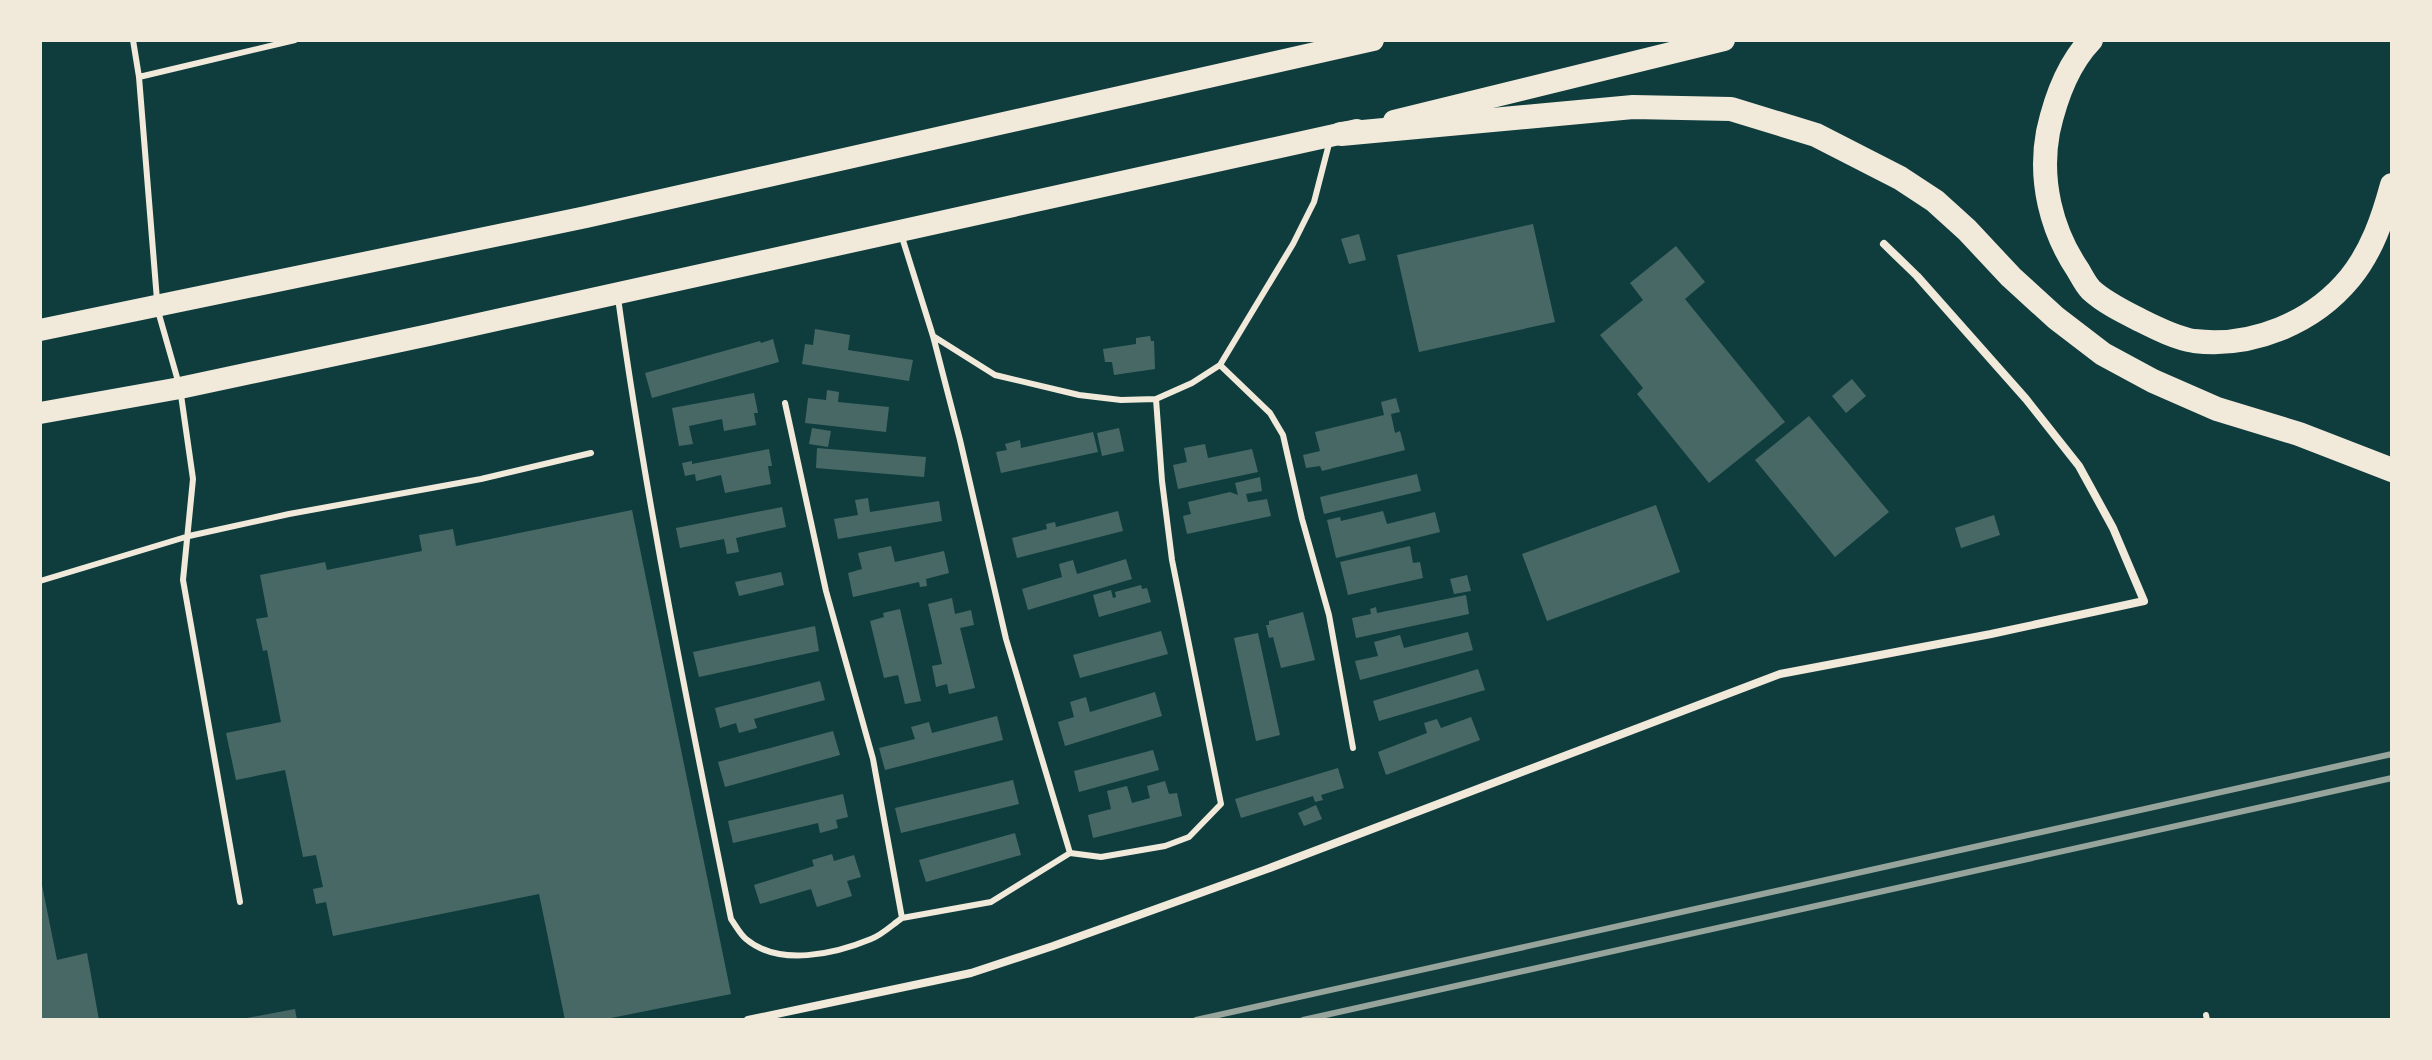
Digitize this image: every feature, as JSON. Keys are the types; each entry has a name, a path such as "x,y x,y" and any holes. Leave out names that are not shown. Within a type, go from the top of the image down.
{"highway":[{"path":"40,330 586,217 1373,40"},
{"path":"40,413 180,388 1336,135 1724,40"},
{"path":"2091,40 2072,67 2055,102 2045,149 2048,206 2064,249 2091,290 2120,311 2193,341 2237,340 2270,334 2314,312 2350,277 2380,227 2392,185"},
{"path":"1336,135 1633,107 1731,109 1816,135 1900,178 1935,201 2056,318 2103,354 2153,381 2217,409 2299,434 2392,470"}],"street":[{"path":"748,1020 971,973 1053,946 1267,869 1780,674 2144,601 2113,528 2079,466 2026,399 1917,276 1884,244"}],"lane":[{"path":"133,40 139,77 157,308 180,388 193,479 183,580 240,902"},
{"path":"139,77 295,40"},
{"path":"933,336 995,375 1079,395 1121,400 1156,399 1192,383 1220,365 1293,244 1314,202 1336,135"},
{"path":"900,231 933,336 1006,639 1070,853"},
{"path":"617,294 634,412 676,649 731,919 744,938 782,955 818,954 873,939 902,918 991,902 1070,853 1101,857 1165,846 1189,837 1221,804 1172,560 1156,399"},
{"path":"1220,365 1270,413 1283,435 1329,615 1353,748"},
{"path":"785,403 826,591 873,759 902,918"},
{"path":"40,581 189,536 289,514 481,479 591,453"}],"building":[{"path":"1533,224 1555,322 1419,352 1397,255"},
{"path":"1359,234 1366,260 1349,264 1341,239"},
{"path":"1676,246 1705,282 1685,299 1785,422 1709,483 1637,394 1643,388 1600,335 1643,300 1630,283"},
{"path":"815,329 850,335 848,350 913,360 909,381 802,364 805,344 813,345"},
{"path":"1150,336 1154,341 1155,369 1114,375 1112,362 1105,362 1103,349 1136,344 1136,338"},
{"path":"773,339 779,362 652,398 645,373"},
{"path":"1852,379 1866,396 1846,413 1832,396"},
{"path":"827,390 839,392 838,402 889,407 886,432 805,423 808,398 826,400"},
{"path":"754,393 758,413 754,413 756,425 724,431 722,419 689,426 693,444 679,446 672,408"},
{"path":"1396,398 1400,412 1391,414 1395,433 1400,431 1405,450 1322,471 1320,466 1306,468 1303,455 1320,451 1315,432 1384,415 1381,402"},
{"path":"1809,416 1889,512 1835,557 1755,460"},
{"path":"812,428 831,431 828,447 809,444"},
{"path":"1119,428 1124,451 1102,456 1097,433"},
{"path":"1093,432 1098,452 1001,473 996,452 1007,450 1005,444 1020,440 1021,448"},
{"path":"1205,444 1208,458 1252,449 1258,472 1178,489 1173,465 1187,462 1184,448"},
{"path":"817,448 926,457 924,477 816,468"},
{"path":"769,449 771,484 725,493 721,475 696,481 695,474 685,476 682,463 692,461 692,464"},
{"path":"1417,474 1421,491 1324,514 1320,497"},
{"path":"1260,477 1262,491 1246,494 1248,502 1267,499 1271,516 1187,534 1183,516 1191,514 1188,502 1230,492 1238,495 1235,483"},
{"path":"868,498 870,512 939,501 942,521 838,539 834,519 858,515 855,500"},
{"path":"1656,505 1680,572 1547,621 1522,554"},
{"path":"782,507 786,527 736,538 739,552 727,554 724,539 680,548 676,528"},
{"path":"632,510 731,994 601,1020 565,1020 539,894 333,936 326,902 316,904 313,889 323,887 316,855 303,857 285,770 236,780 226,733 281,722 267,650 263,651 256,619 268,617 260,575 325,562 327,570 422,551 419,535 453,529 456,546"},
{"path":"1118,511 1123,531 1017,558 1012,538 1047,529 1046,524 1055,522 1056,527"},
{"path":"1383,511 1387,524 1435,512 1440,532 1336,558 1327,520 1340,517 1341,521"},
{"path":"1994,515 2000,535 1961,548 1955,528"},
{"path":"891,546 895,562 944,551 949,573 926,579 927,586 920,587 919,582 853,597 848,573 862,569 858,553"},
{"path":"1410,546 1413,563 1420,562 1423,578 1348,595 1340,562"},
{"path":"1126,559 1132,579 1028,610 1022,589 1062,577 1059,564 1073,560 1077,574"},
{"path":"781,572 784,585 739,596 735,582"},
{"path":"1467,575 1471,591 1454,594 1450,579"},
{"path":"1141,585 1142,589 1147,588 1151,602 1099,617 1093,595 1111,590 1113,598 1116,597 1115,592"},
{"path":"1466,595 1469,614 1356,638 1352,618 1371,614 1370,609 1376,607 1377,613"},
{"path":"952,598 955,614 971,610 974,625 960,628 975,688 949,694 947,684 936,687 932,666 942,664 928,604"},
{"path":"900,609 921,701 905,704 898,675 884,678 870,621 884,617 883,613"},
{"path":"1303,612 1315,660 1281,668 1273,637 1269,638 1266,625 1269,621"},
{"path":"815,626 819,651 699,677 693,652"},
{"path":"1161,631 1168,654 1080,678 1073,655"},
{"path":"1468,632 1473,650 1360,680 1355,661 1378,656 1374,642 1400,635 1404,648"},
{"path":"1258,633 1280,735 1256,741 1234,638"},
{"path":"1478,669 1485,690 1379,721 1373,701"},
{"path":"820,681 825,700 754,719 757,728 739,733 736,723 720,728 715,708"},
{"path":"1155,692 1162,716 1065,746 1058,722 1074,717 1070,702 1086,697 1090,712"},
{"path":"997,716 1003,740 885,770 879,748 915,739 911,727 929,722 932,733"},
{"path":"1471,717 1480,740 1386,775 1378,752 1427,733 1424,723 1437,719 1441,728"},
{"path":"833,731 840,755 725,787 718,762"},
{"path":"1153,750 1159,770 1079,792 1074,771"},
{"path":"1338,768 1344,788 1321,795 1323,800 1315,802 1313,796 1241,818 1235,799"},
{"path":"1013,780 1019,804 901,833 895,808"},
{"path":"1165,781 1169,794 1177,793 1182,816 1093,838 1088,815 1111,809 1107,791 1127,786 1132,803 1150,798 1147,786"},
{"path":"843,794 848,817 836,820 838,828 820,833 818,823 733,843 728,821"},
{"path":"1316,805 1322,819 1304,826 1298,813"},
{"path":"1015,833 1021,855 926,882 919,860"},
{"path":"832,854 834,861 854,855 861,877 847,881 852,896 817,907 811,889 760,904 754,885 814,866 812,860"},
{"path":"40,875 57,960 87,953 99,1020 40,1020"},
{"path":"295,1009 297,1020 247,1020 247,1018"}],"railway":[{"path":"1196,1020 2392,754"},
{"path":"1303,1020 2392,778"}]}
